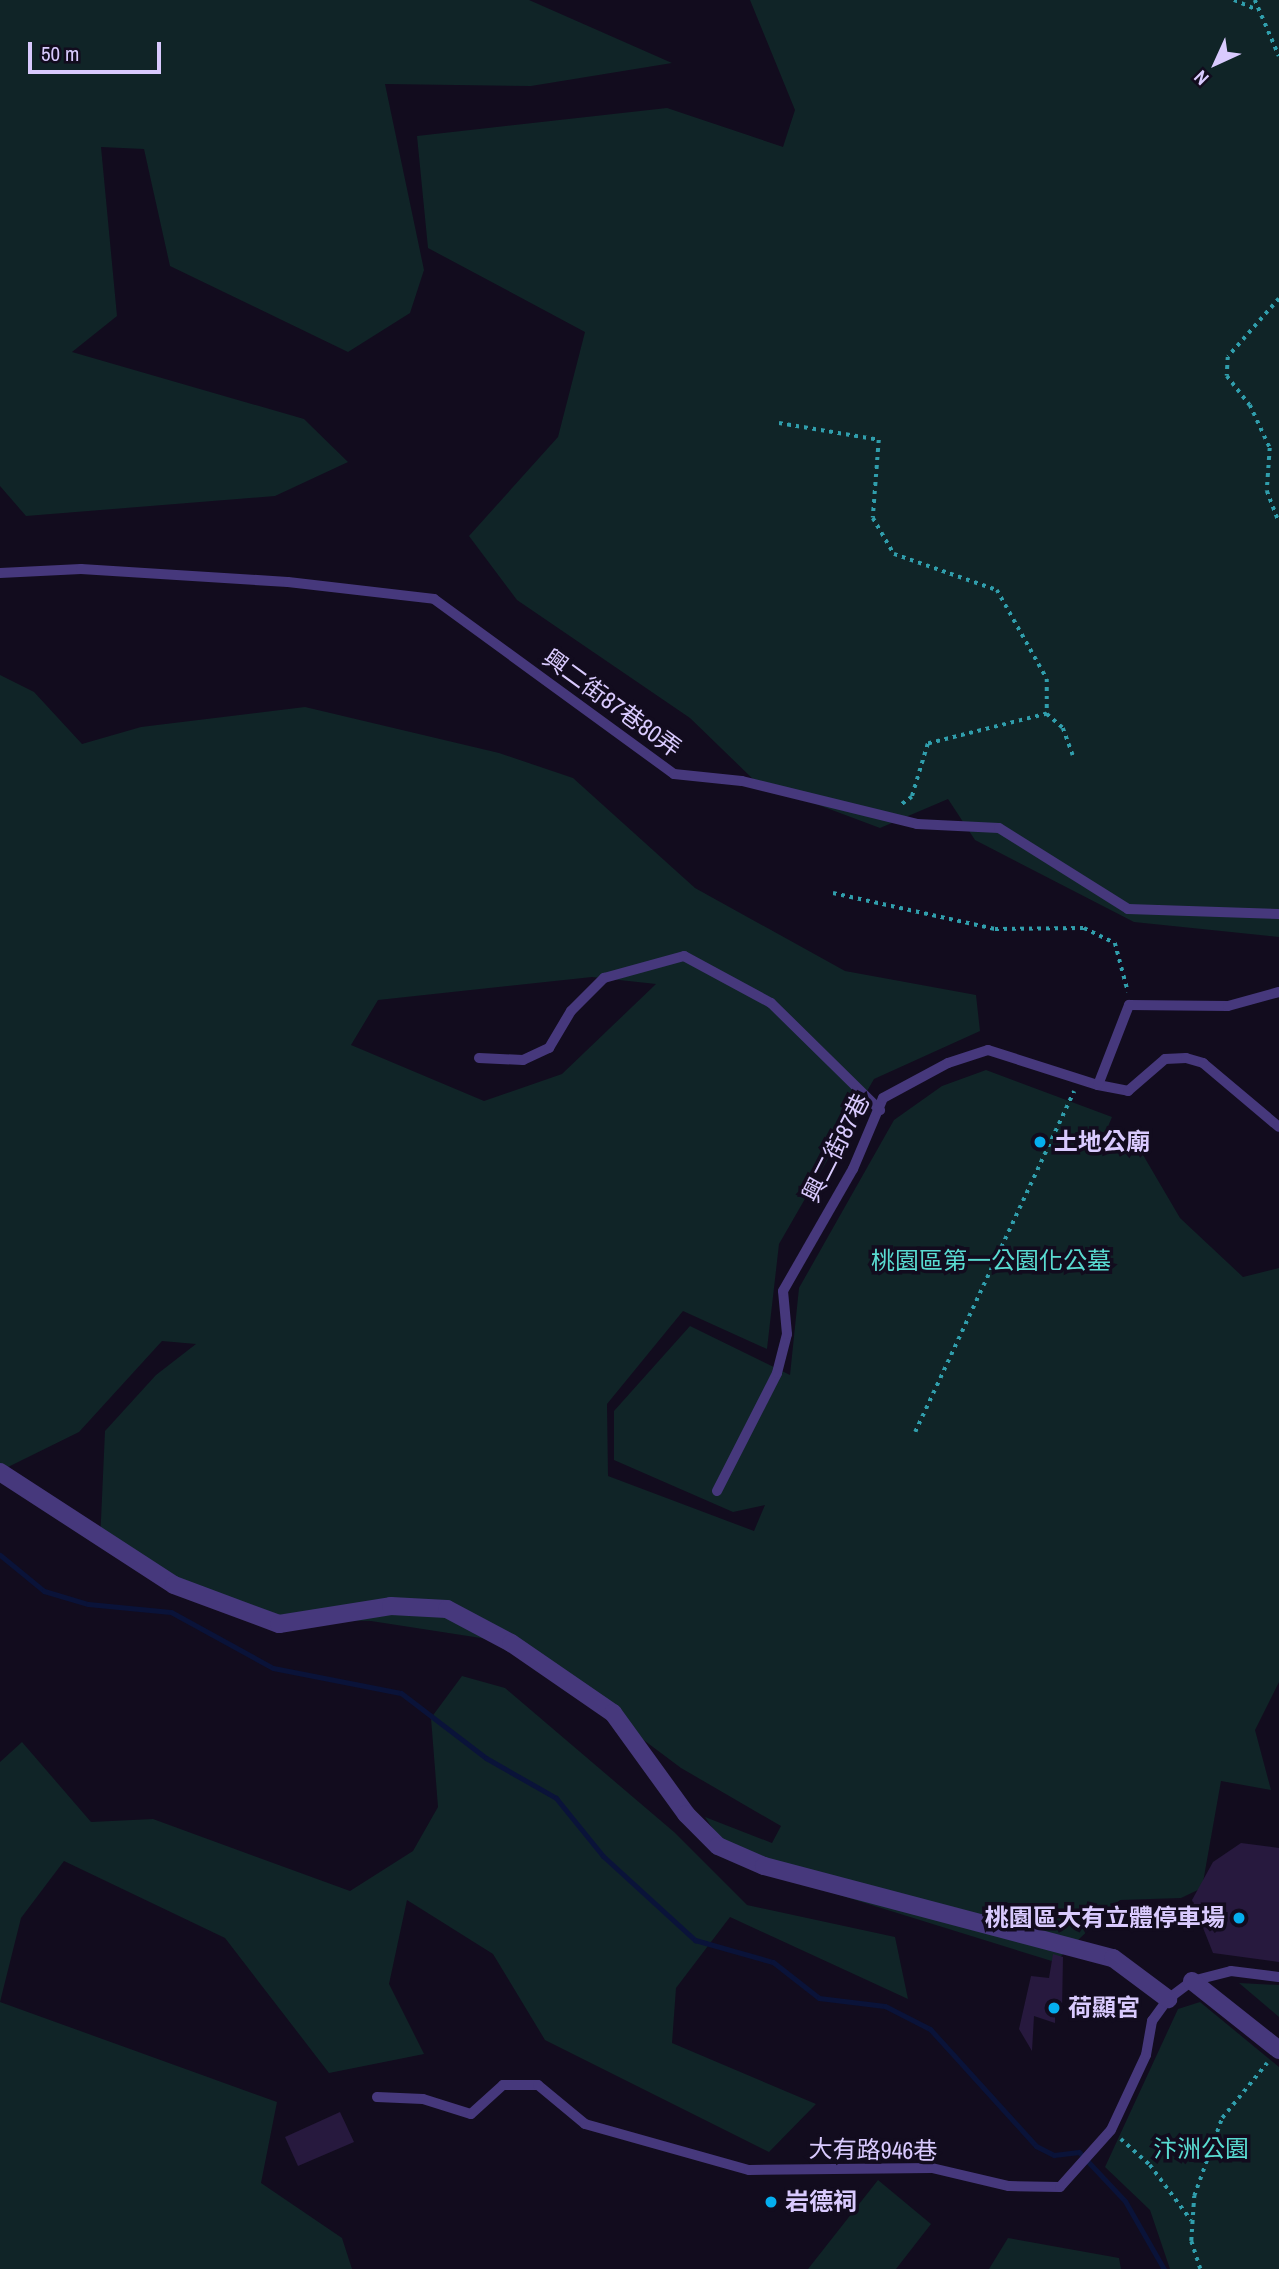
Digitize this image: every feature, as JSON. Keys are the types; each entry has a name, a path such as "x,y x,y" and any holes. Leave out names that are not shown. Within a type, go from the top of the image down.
{"street":[{"path":"0,1472 174,1585 279,1624 391,1606 447,1609 511,1643 614,1713 686,1814 718,1846 764,1866 1113,1958 1168,1999"},
{"path":"1192,1981 1279,2051"}],"lane":[{"name":"興二街87巷80弄","path":"0,573 122,571 434,599 674,774 742,781 885,817 999,828 1128,909 1279,914"},
{"path":"479,1058 523,1059 549,1048 571,1011 604,978 684,956 771,1003 880,1110"},
{"path":"1098,1085 1129,1004 1228,1006 1279,992"},
{"name":"興二街87巷","path":"717,1490 777,1373 787,1334 783,1291 880,1110 883,1098 903,1085 988,1050 1098,1085 1128,1091 1165,1059 1186,1058 1203,1063 1279,1127"},
{"name":"大有路946巷","path":"377,2097 424,2099 471,2114 503,2085 538,2085 585,2124 750,2170 932,2168 1009,2186 1060,2187 1083,2165 1111,2130 1146,2055 1152,2021 1168,1999 1192,1981 1231,1971 1279,1977"}],"path":[{"path":"1234,0 1258,10"},
{"path":"1255,0 1279,55"},
{"path":"1279,299 1228,357 1227,376 1250,405 1270,448 1267,491 1279,522"},
{"path":"779,423 879,440 873,518 894,554 997,590 1024,629 1047,679 1047,713 1063,728 1073,755"},
{"path":"885,817 912,797 928,744 1047,713"},
{"path":"833,893 995,929 1083,928 1115,943 1129,1004"},
{"path":"915,1432 1080,1079"},
{"path":"1200,2269 1192,2222 1194,2196 1222,2118 1279,2051"},
{"path":"1111,2130 1150,2165 1192,2222"}],"green space":[{"path":"0,0 529,0 672,63 531,86 385,84 424,270 410,313 348,352 170,266 144,149 101,147 117,316 72,352 304,419 348,462 275,496 26,516 0,486"},
{"path":"750,0 1279,0 1279,937 1134,922 975,840 948,799 880,828 755,781 690,718 517,600 469,536 558,437 585,332 428,248 417,136 667,108 783,147 795,110"},
{"name":"桃園區第一公園化公墓","path":"0,675 34,692 82,744 141,727 305,707 499,753 573,778 695,888 845,971 976,995 980,1031 874,1079 779,1244 767,1349 683,1311 607,1404 608,1476 754,1531 765,1505 733,1512 614,1460 614,1411 690,1326 790,1375 799,1288 894,1120 942,1086 986,1070 1112,1117 1099,1148 1129,1131 1180,1218 1243,1277 1279,1268 1279,1682 1255,1730 1271,1790 1221,1781 1202,1888 1181,1898 1120,1900 1055,1962 736,1863 705,1817 772,1843 781,1826 681,1768 514,1643 371,1621 244,1618 100,1542 105,1431 156,1375 196,1344 162,1341 79,1432 8,1467 0,1465","holes":["592,977 656,984 562,1074 484,1101 351,1045 378,1000"]},
{"path":"462,1676 505,1688 674,1832 747,1905 895,1937 908,1999 730,1917 676,1988 672,2043 816,2104 769,2152 545,2040 493,1954 407,1900 389,1984 424,2054 329,2073 225,1938 64,1861 21,1918 0,2002 0,1762 22,1742 91,1822 153,1819 350,1891 413,1851 438,1807 431,1718"},
{"path":"1239,1983 1279,1985 1279,2017"},
{"path":"0,2002 277,2102 261,2183 342,2238 352,2269 0,2269"},
{"name":"汴洲公園","path":"1200,2002 1279,2067 1279,2269 1170,2269 1150,2210 1105,2167 1178,2009"},
{"path":"878,2180 931,2224 896,2269 808,2269"},
{"path":"1008,2238 1119,2258 1121,2269 989,2269"}],"building":[{"name":"桃園區大有立體停車場","path":"1241,1843 1279,1848 1279,1962 1213,1953 1192,1900 1213,1862"},
{"name":"荷顯宮","path":"1053,1954 1063,1957 1062,2010 1055,2012 1055,2023 1034,2016 1032,2051 1019,2029 1031,1976 1049,1978"},
{"path":"340,2112 354,2142 298,2166 285,2137"}],"waterway":[{"path":"0,1555 44,1591 88,1604 171,1612 273,1668 401,1693 486,1758 556,1798 603,1856 695,1940 773,1962 819,1998 885,2006 930,2029 1036,2146 1054,2155 1079,2152 1125,2201 1164,2269"}],"place":[{"name":"土地公廟","path":"1040,1142"},
{"name":"桃園區大有立體停車場","path":"1239,1918"},
{"name":"荷顯宮","path":"1054,2008"},
{"name":"岩德祠","path":"771,2202"}]}
